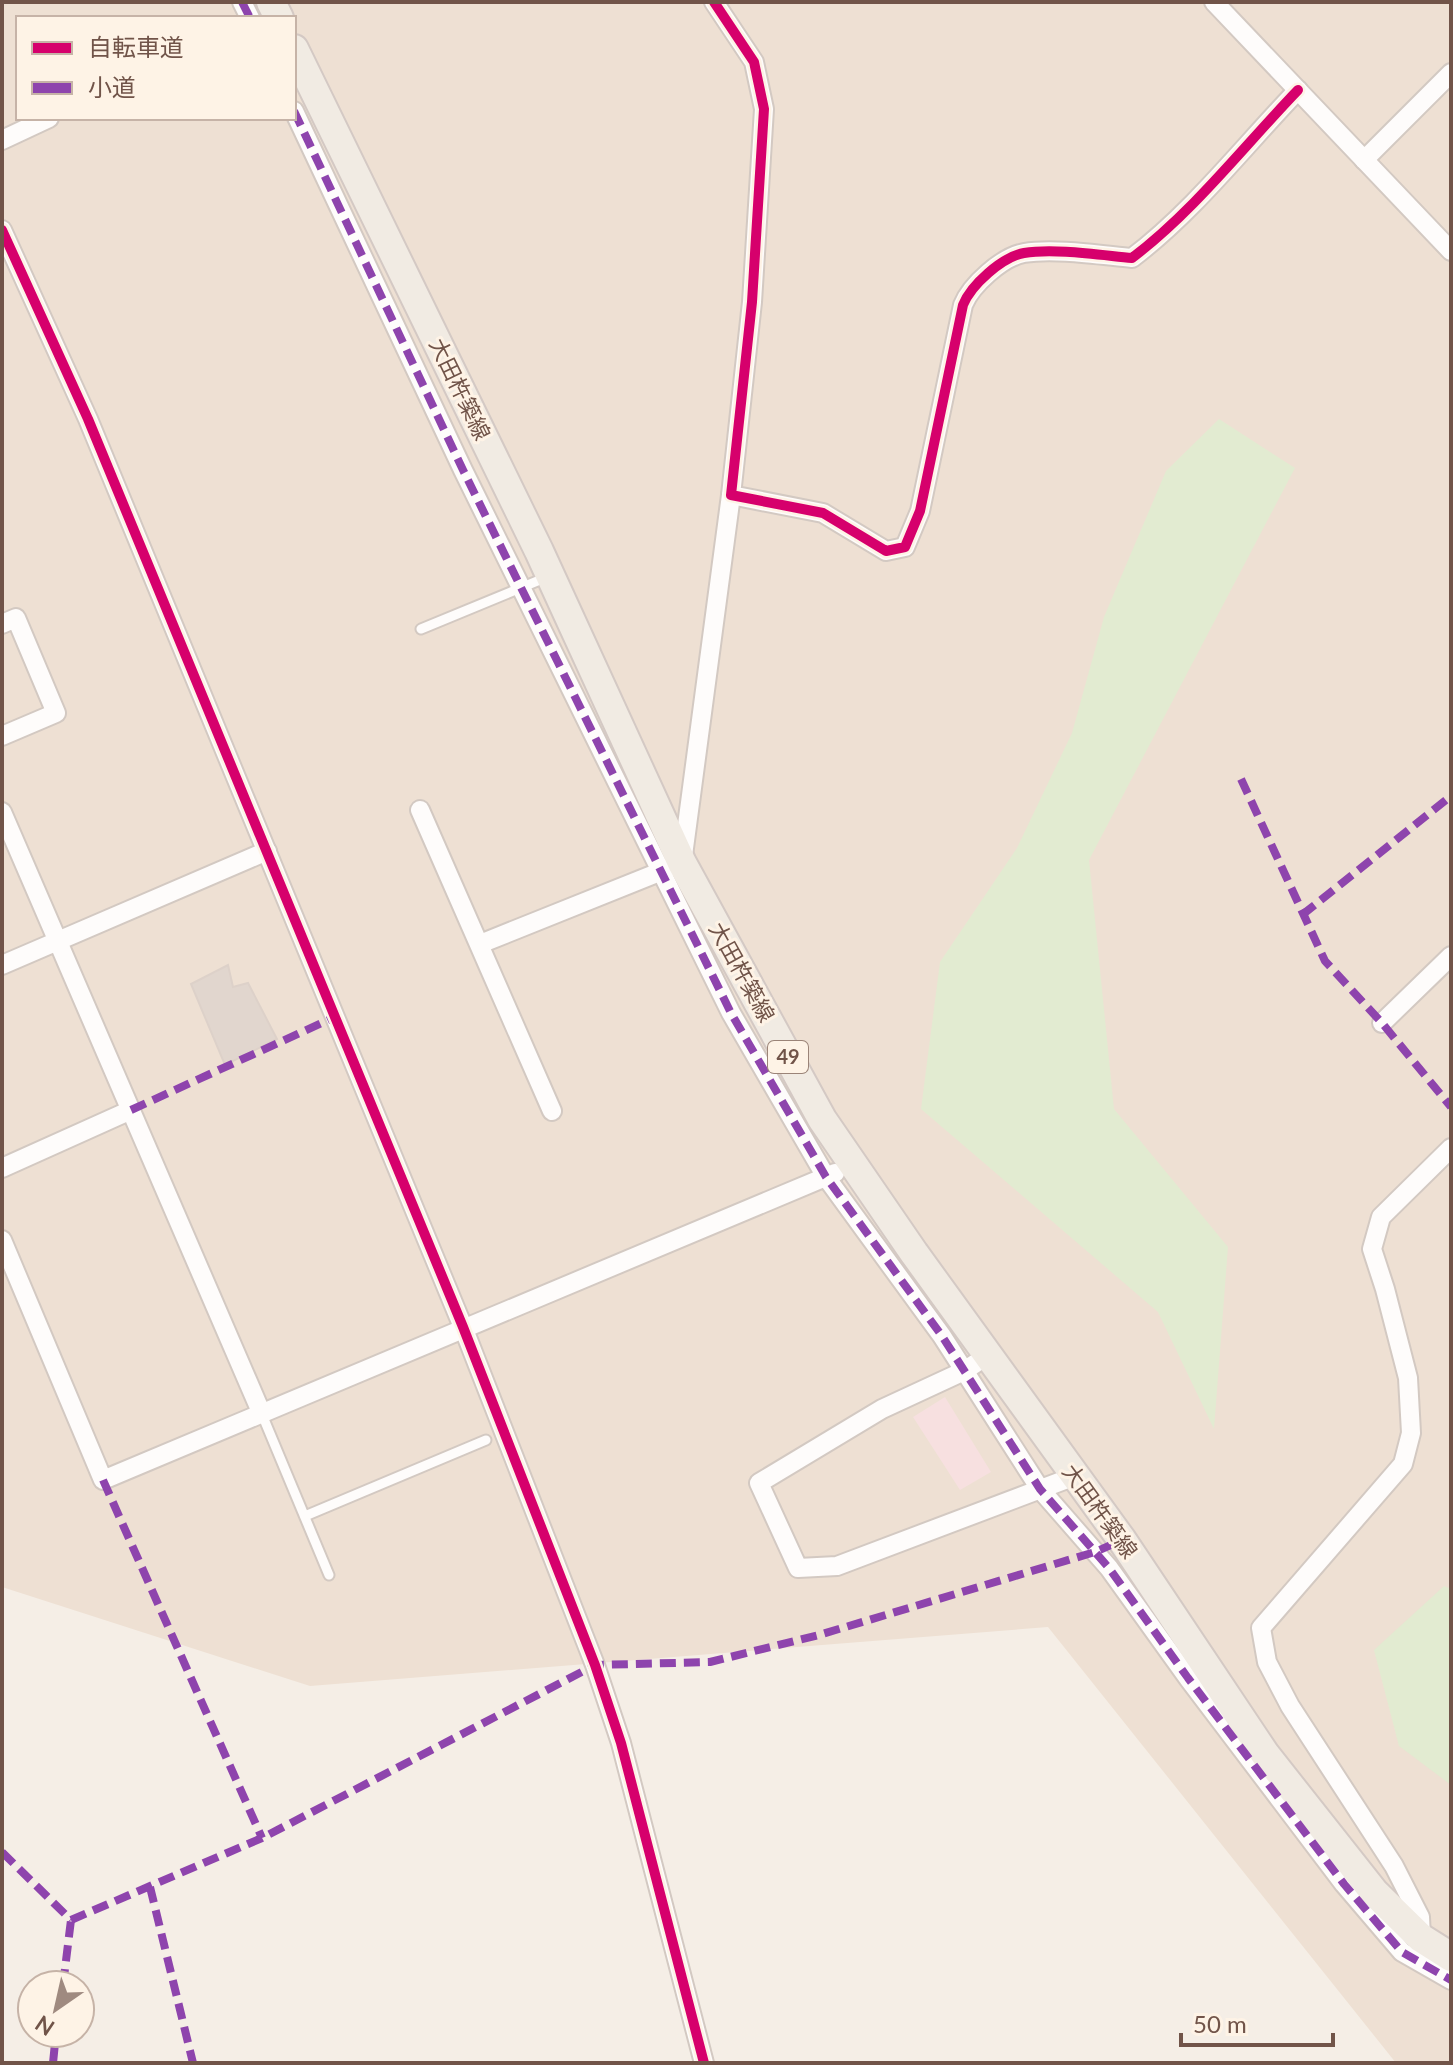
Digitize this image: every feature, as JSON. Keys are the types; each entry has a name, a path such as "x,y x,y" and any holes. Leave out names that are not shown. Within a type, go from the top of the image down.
{"main road":[{"name":"大田杵築線","path":"296,53 550,575 672,866 822,1119 1122,1540 1265,1754 1374,1892 1421,1938 1451,1957"}],"street":[{"path":"242,2 266,13"},
{"path":"672,866 731,495 752,302 764,109 754,62 714,2"},
{"path":"1214,2 1451,251"},
{"path":"1364,160 1451,73"},
{"path":"731,495 823,513 886,551 905,547 920,511 963,305 969,291 981,277 1021,253 1132,258 1150,245 1224,171 1298,90"},
{"path":"296,115 521,587 672,866 731,1013 826,1177 942,1336 1040,1489 1109,1568 1179,1667 1344,1884 1402,1952 1451,1980"},
{"path":"2,140 45,120"},
{"path":"2,230 88,419 267,851 463,1327 590,1651 612,1717 704,2063"},
{"path":"2,624 16,618 56,713 2,736"},
{"path":"420,810 552,1111"},
{"path":"2,813 261,1412"},
{"path":"2,965 267,851"},
{"path":"480,944 672,866"},
{"path":"1382,1023 1451,956"},
{"path":"2,1168 131,1110"},
{"path":"1421,1938 1420,1917 1394,1866 1290,1706 1267,1662 1261,1628 1403,1464 1411,1433 1408,1378 1372,1249 1381,1217 1451,1148"},
{"path":"2,1240 103,1480 854,1165"},
{"path":"988,1355 964,1371 882,1409 759,1483 798,1568 837,1566 1075,1476"}],"lane":[{"path":"421,629 550,575"},
{"path":"261,1412 329,1575"},
{"path":"305,1516 486,1440"}],"shaded area":[{"path":"2,2 1451,2 1451,2063 1396,2063 1048,1627 310,1686 2,1587"},
{"path":"945,1397 991,1472 960,1490 913,1417"}],"green space":[{"path":"1219,419 1295,468 1089,860 1114,1109 1228,1247 1214,1429 1158,1312 921,1109 940,962 1017,848 1072,733 1104,617 1166,471"},
{"path":"1444,1586 1451,1589 1451,1785 1399,1746 1374,1650"}],"building":[{"path":"228,965 233,987 248,983 277,1039 225,1065 191,984"}],"marked path":[{"path":"242,2 249,16"},
{"path":"296,115 463,470 731,1013 826,1177 942,1336 1040,1489 1109,1568 1344,1884 1402,1952 1451,1980"},
{"path":"1241,779 1325,961 1382,1023 1451,1107"},
{"path":"1302,915 1451,796"},
{"path":"131,1110 335,1017"},
{"path":"103,1480 262,1838"},
{"path":"71,1920 262,1838 595,1665 710,1662 819,1635 1095,1552 1122,1540"},
{"path":"2,1852 71,1920"},
{"path":"150,1887 193,2063"},
{"path":"65,1969 71,1920"},
{"path":"53,2063 54,2049"}],"cycle path":[{"path":"714,2 754,62 764,109 752,302 731,495 823,513 886,551 905,547 920,511 963,305 980,281 1006,260 1024,253 1063,252 1132,258 1198,199 1298,90"},
{"path":"2,230 88,419 463,1327 595,1665 621,1743 704,2063"}]}
